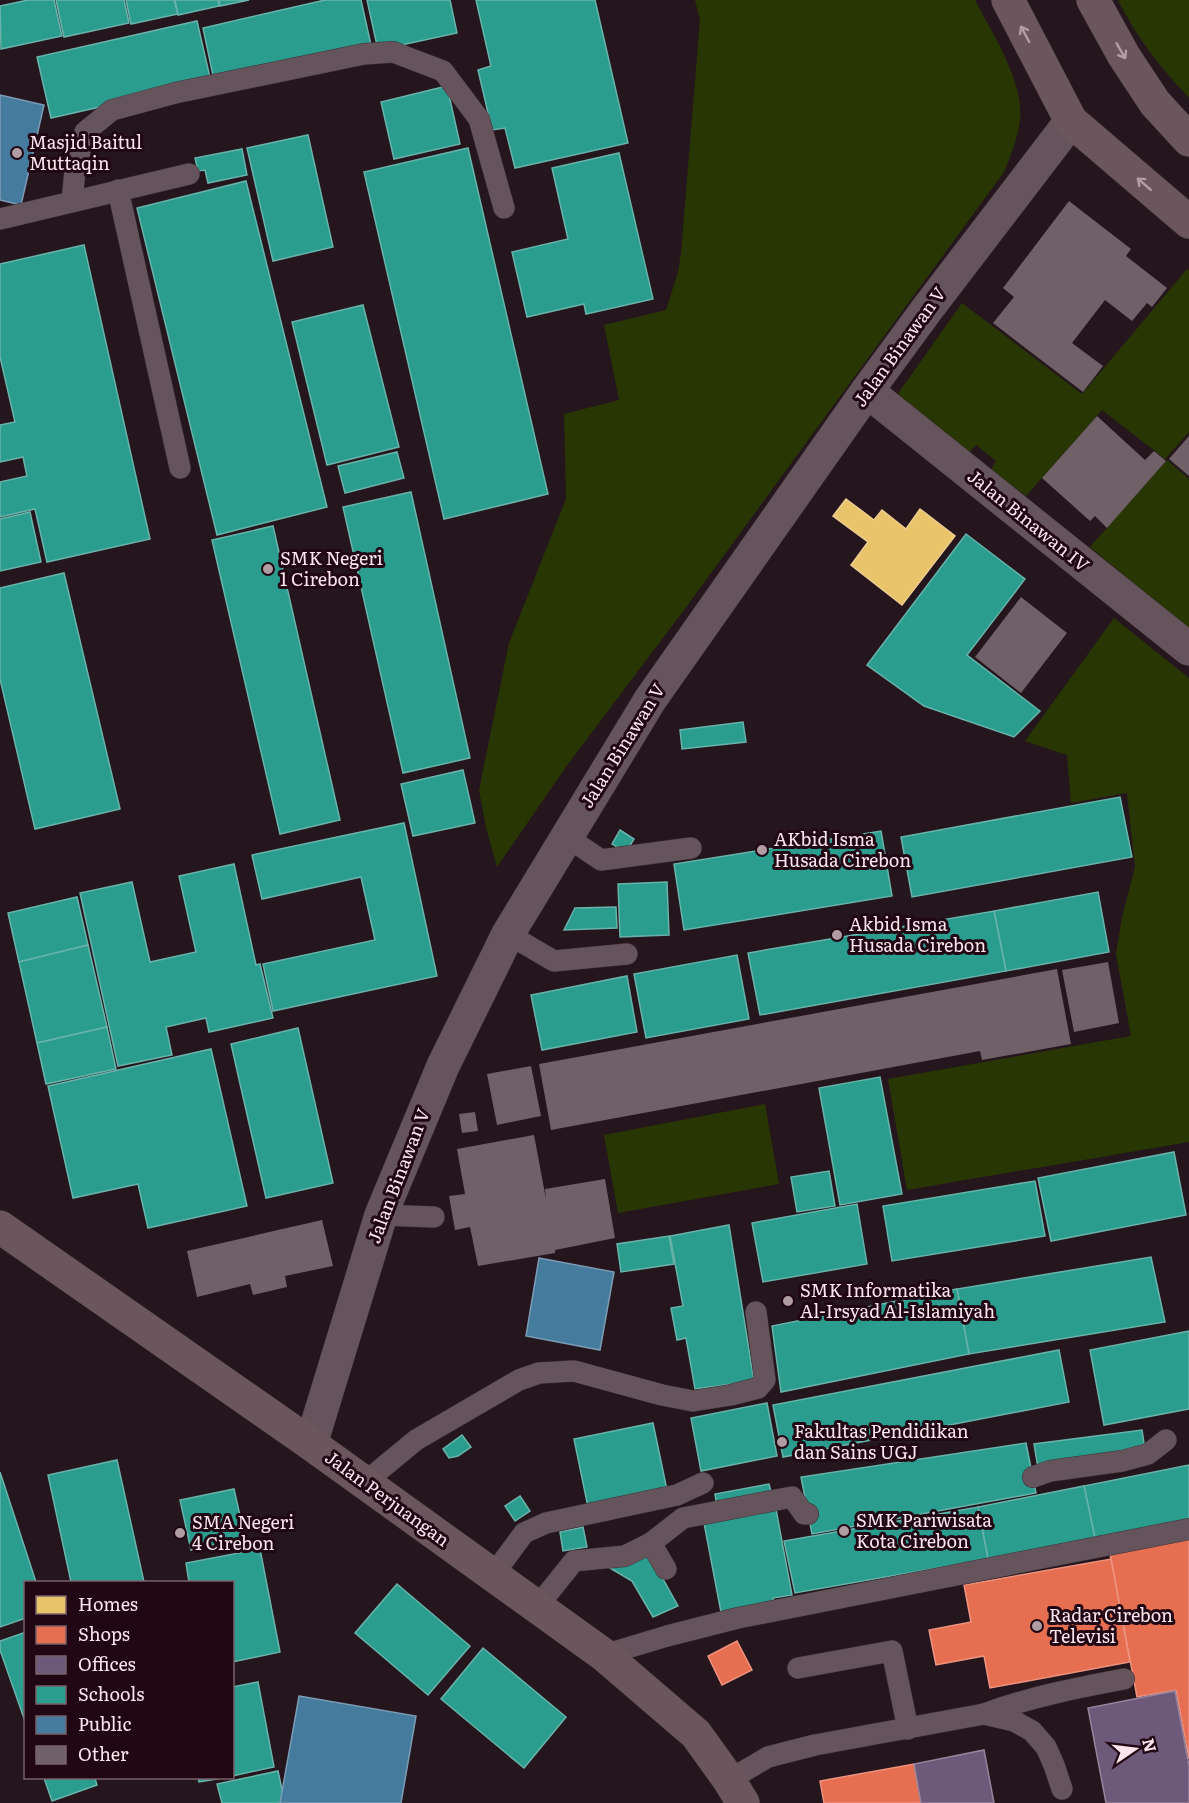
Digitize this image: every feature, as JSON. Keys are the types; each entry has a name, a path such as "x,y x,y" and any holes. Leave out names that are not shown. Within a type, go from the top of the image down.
{"street":[{"path":"1008,0 1071,121 1189,222"},
{"path":"1093,0 1124,56 1155,103 1189,140"},
{"name":"Jalan Binawan V","path":"311,1444 381,1215 443,1066 508,934 650,700 867,391 1071,121"},
{"name":"Jalan Binawan IV","path":"867,391 1189,650"},
{"name":"Jalan Perjuangan","path":"0,1227 311,1444 604,1655 696,1734 736,1792"}],"lane":[{"path":"72,201 75,170 85,132 112,110 175,93 364,54 393,52 443,71 479,119 504,208"},
{"path":"0,219 189,174"},
{"path":"118,190 180,468"},
{"path":"567,837 601,860 691,848"},
{"path":"508,934 554,961 627,954"},
{"path":"381,1215 434,1217"},
{"path":"364,1483 416,1440 519,1380 539,1373 574,1371 693,1401 758,1388 765,1380 756,1312"},
{"path":"1033,1477 1050,1471 1122,1461 1148,1454 1166,1440"},
{"path":"493,1575 524,1533 546,1523 677,1495 703,1483"},
{"path":"537,1607 574,1561 625,1556 651,1543 683,1518 792,1497 804,1514 808,1514"},
{"path":"604,1655 738,1618 1189,1529"},
{"path":"651,1543 666,1569"},
{"path":"798,1668 892,1651 908,1729"},
{"path":"736,1792 768,1757 815,1745 984,1714 1048,1693 1124,1679"},
{"path":"984,1714 1014,1721 1032,1731 1046,1747 1062,1789"}],"green space":[{"path":"695,0 975,0 998,42 1017,89 1020,105 1018,133 1004,172 687,606 568,764 497,867 486,828 479,790 509,643 566,499 564,414 619,400 604,325 666,310 678,272 700,20"},
{"path":"1118,0 1189,0 1189,98 1150,52"},
{"path":"1187,269 1189,271 1189,432 1165,459 1102,410 1026,496 991,470 996,461 976,445 968,454 897,395 962,303 1082,394"},
{"path":"1167,460 1189,479 1189,629 1090,547"},
{"path":"1114,618 1189,678 1189,1142 907,1190 888,1079 1131,1036 1116,954 1122,917 1135,867 1127,793 1071,803 1067,755 1025,741"},
{"path":"765,1104 779,1184 618,1213 604,1135"}],"building: Homes":[{"path":"846,499 874,520 882,510 906,529 920,509 955,536 902,605 851,565 868,542 833,516"}],"building: Shops":[{"path":"1189,1539 1189,1759 1176,1690 1137,1697 1110,1554"},
{"name":"Radar Cirebon Televisi","path":"1111,1559 1130,1662 990,1688 984,1656 936,1665 929,1630 971,1622 964,1585"},
{"path":"737,1641 752,1670 722,1685 708,1656"},
{"path":"914,1764 921,1803 824,1803 820,1781"}],"building: Offices":[{"path":"1175,1691 1189,1766 1189,1803 1106,1803 1088,1708"},
{"path":"984,1750 994,1803 921,1803 914,1764"}],"building: Schools":[{"path":"28,0 54,0 62,36 1,49 0,6"},
{"path":"56,0 124,0 129,23 64,37"},
{"path":"126,0 174,0 178,14 131,24"},
{"path":"175,0 218,0 219,6 178,15"},
{"path":"219,0 249,0 220,6"},
{"path":"325,0 361,0 371,45 214,80 203,28"},
{"path":"367,0 450,0 457,33 378,50"},
{"path":"476,0 595,0 628,143 515,168 505,128 492,130 478,70 491,66"},
{"path":"197,21 211,82 51,118 37,57"},
{"path":"447,86 460,144 394,159 381,102"},
{"path":"308,135 333,247 273,261 247,148"},
{"path":"468,148 548,494 444,519 364,172"},
{"path":"242,149 247,175 208,183 205,170 198,171 195,158"},
{"path":"619,153 653,299 586,314 584,304 527,317 512,252 568,239 552,168"},
{"path":"246,181 327,507 217,535 137,208"},
{"path":"84,245 150,539 47,562 35,509 0,517 0,482 27,476 23,457 0,462 0,425 15,422 0,357 0,264"},
{"path":"363,305 399,447 327,465 292,322"},
{"path":"397,452 404,478 345,493 338,466"},
{"path":"411,492 470,758 403,773 343,507"},
{"path":"30,512 41,562 0,571 0,519"},
{"path":"273,526 340,820 280,834 212,540"},
{"path":"966,534 1025,579 967,655 1040,711 1014,737 924,706 867,665"},
{"path":"64,573 120,809 35,829 0,679 0,588"},
{"path":"743,722 746,742 682,749 680,730"},
{"path":"463,770 475,823 413,836 401,784"},
{"path":"1120,797 1132,857 912,897 901,837"},
{"path":"404,823 437,976 273,1011 263,964 375,940 361,877 262,899 252,855"},
{"path":"620,830 634,839 626,852 612,844"},
{"name":"Akbid Isma Husada Cirebon","path":"881,831 892,896 684,930 674,864"},
{"path":"234,864 256,965 260,964 273,1018 209,1032 206,1018 166,1027 172,1055 118,1066 80,893 132,882 150,962 196,952 179,876"},
{"path":"667,882 669,935 620,937 618,884"},
{"path":"1098,892 1109,952 1006,971 994,911"},
{"path":"77,897 88,945 19,962 8,913"},
{"path":"616,907 617,928 564,930 575,908"},
{"path":"994,911 1006,971 760,1015 748,953"},
{"path":"88,945 107,1027 37,1043 19,962"},
{"path":"737,955 749,1019 646,1038 634,974"},
{"path":"627,976 637,1032 542,1050 531,995"},
{"path":"107,1027 116,1069 46,1084 37,1043"},
{"path":"298,1028 333,1183 266,1198 231,1044"},
{"path":"211,1049 247,1206 148,1228 138,1184 73,1198 48,1086"},
{"path":"880,1077 902,1194 840,1205 819,1088"},
{"path":"1174,1152 1186,1215 1051,1241 1038,1178"},
{"path":"829,1171 835,1206 797,1212 791,1177"},
{"path":"1035,1181 1045,1236 892,1261 883,1206"},
{"path":"857,1204 867,1264 763,1282 752,1223"},
{"path":"729,1225 754,1381 695,1389 686,1338 677,1340 671,1308 683,1306 670,1236"},
{"path":"669,1236 674,1264 621,1272 617,1244"},
{"path":"1151,1257 1165,1322 969,1354 957,1289"},
{"path":"957,1289 969,1354 781,1392 772,1326"},
{"path":"1189,1331 1189,1409 1104,1425 1090,1350"},
{"path":"1059,1350 1069,1402 783,1457 773,1405"},
{"path":"767,1403 777,1456 701,1471 691,1418"},
{"path":"653,1423 667,1490 588,1507 574,1439"},
{"path":"1142,1430 1145,1450 1038,1468 1034,1444"},
{"path":"462,1435 471,1447 458,1456 449,1458 443,1449"},
{"path":"1026,1443 1036,1493 812,1534 801,1477"},
{"path":"117,1460 144,1581 71,1581 48,1475"},
{"path":"1189,1465 1189,1519 1095,1538 1084,1486"},
{"path":"0,1472 36,1581 24,1581 24,1619 0,1627"},
{"path":"769,1484 772,1496 717,1507 715,1494"},
{"path":"1084,1486 1095,1538 988,1559 978,1507"},
{"path":"234,1489 245,1538 191,1550 180,1500"},
{"path":"520,1496 530,1511 515,1521 505,1506"},
{"path":"775,1504 792,1595 773,1598 774,1602 721,1612 703,1518"},
{"path":"978,1507 988,1559 795,1593 784,1541"},
{"path":"583,1527 587,1547 563,1551 560,1532"},
{"path":"260,1549 280,1652 234,1662 234,1581 189,1581 186,1563"},
{"path":"648,1552 678,1606 653,1617 632,1581 610,1568"},
{"path":"397,1584 470,1646 428,1695 355,1633"},
{"path":"24,1633 24,1718 0,1650 0,1641"},
{"path":"483,1648 566,1717 524,1768 441,1699"},
{"path":"258,1682 274,1767 234,1776 234,1687"},
{"path":"278,1771 285,1803 222,1803 217,1784"},
{"path":"44,1779 95,1779 97,1785 52,1801"},
{"path":"198,1779 217,1779 199,1782"}],"building: Public":[{"name":"Masjid Baitul Muttaqin","path":"0,95 44,105 21,205 0,200"},
{"path":"539,1258 614,1272 600,1350 526,1336"},
{"path":"299,1696 416,1716 401,1803 280,1803"}],"building: Other":[{"path":"1069,201 1131,249 1126,256 1167,288 1152,307 1147,303 1132,321 1105,300 1072,343 1103,366 1083,392 993,323 1014,297 1003,288"},
{"path":"1097,416 1145,460 1154,451 1166,461 1107,528 1095,516 1090,521 1042,478"},
{"path":"1189,436 1189,476 1169,459"},
{"path":"1021,597 1067,633 1021,693 975,657"},
{"path":"1108,962 1119,1023 1074,1032 1062,970"},
{"path":"1057,969 1071,1044 982,1060 980,1051 551,1130 539,1064"},
{"path":"531,1066 541,1116 497,1125 487,1074"},
{"path":"475,1112 478,1131 462,1133 459,1114"},
{"path":"534,1135 546,1199 545,1189 605,1179 615,1238 555,1250 555,1253 478,1266 470,1227 455,1230 449,1196 465,1194 457,1149"},
{"path":"322,1220 333,1266 285,1276 287,1287 253,1295 250,1284 197,1297 187,1251"}],"place":[{"name":"Masjid Baitul Muttaqin","path":"17,153"},
{"name":"SMK Negeri 1 Cirebon","path":"268,569"},
{"name":"AKbid Isma Husada Cirebon","path":"762,850"},
{"name":"Akbid Isma Husada Cirebon","path":"837,935"},
{"name":"SMK Informatika Al-Irsyad Al-Islamiyah","path":"788,1301"},
{"name":"Fakultas Pendidikan dan Sains UGJ","path":"782,1442"},
{"name":"SMK Pariwisata Kota Cirebon","path":"844,1531"},
{"name":"SMA Negeri 4 Cirebon","path":"180,1533"},
{"name":"Radar Cirebon Televisi","path":"1037,1626"}]}
